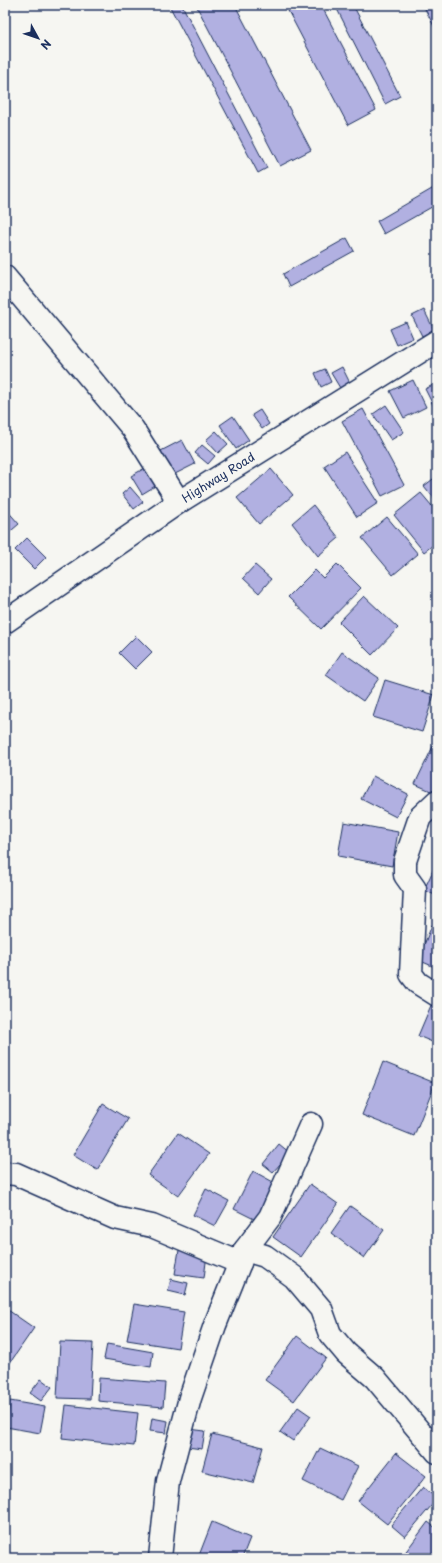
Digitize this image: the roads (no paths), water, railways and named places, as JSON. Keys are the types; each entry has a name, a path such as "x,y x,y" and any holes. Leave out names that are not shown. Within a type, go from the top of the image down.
{"street":[{"path":"5,277 133,429 179,502"},
{"name":"Highway Road","path":"5,622 179,502 437,341"},
{"path":"437,801 420,817 405,861 405,875 416,890 412,974 418,983 437,995"},
{"path":"160,1558 168,1481 188,1405 215,1325 243,1257 270,1217 311,1124"},
{"path":"5,1173 16,1174 115,1218 152,1226 243,1257 265,1256 294,1277 321,1309 330,1334 346,1353 375,1378 437,1452"}]}
